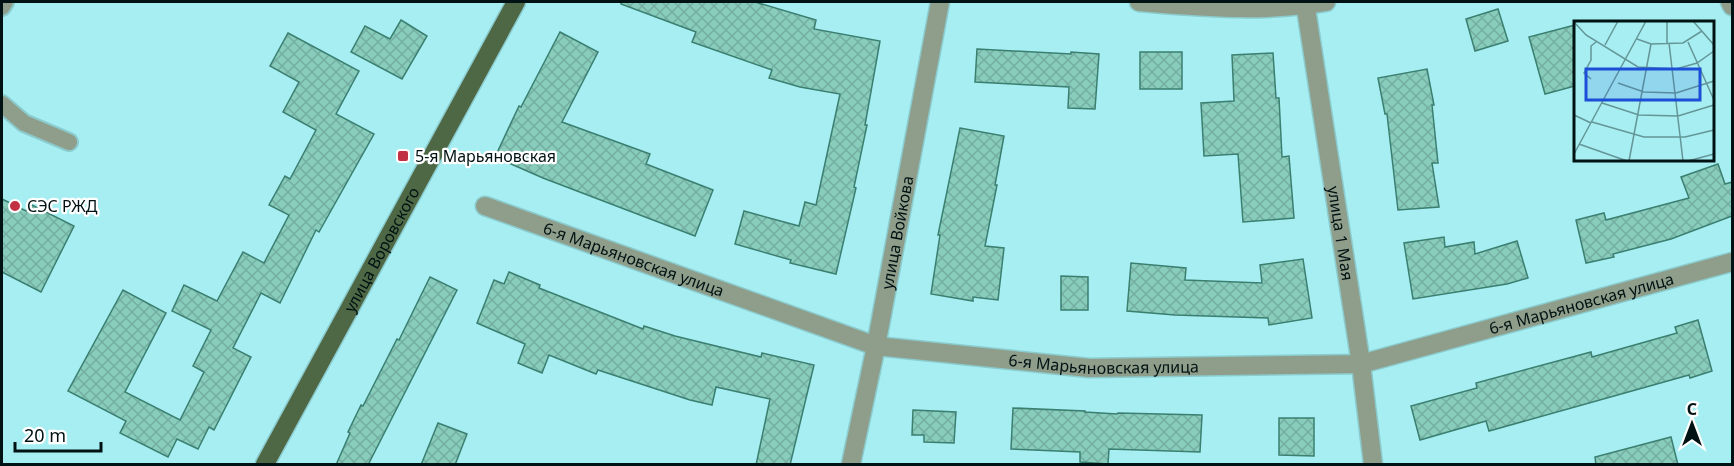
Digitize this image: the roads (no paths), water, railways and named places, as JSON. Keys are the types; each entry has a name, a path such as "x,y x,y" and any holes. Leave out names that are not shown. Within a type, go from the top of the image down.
{"main road":[{"name":"улица Воровского","path":"265,465 516,2"}],"street":[{"name":"улица Войкова","path":"851,465 876,346 940,2"},
{"path":"1139,2 1226,9 1326,2"},
{"path":"1730,2 1732,6"},
{"name":"улица 1 Мая","path":"1306,3 1361,364 1373,465"},
{"name":"6-я Марьяновская улица","path":"485,206 876,346 1089,368 1361,364 1732,262"}],"lane":[{"path":"2,7 5,2"},
{"path":"2,104 24,123 69,142"}],"place":[{"name":"5-я Марьяновская","path":"403,156"},
{"name":"СЭС РЖД","path":"15,206"}]}
